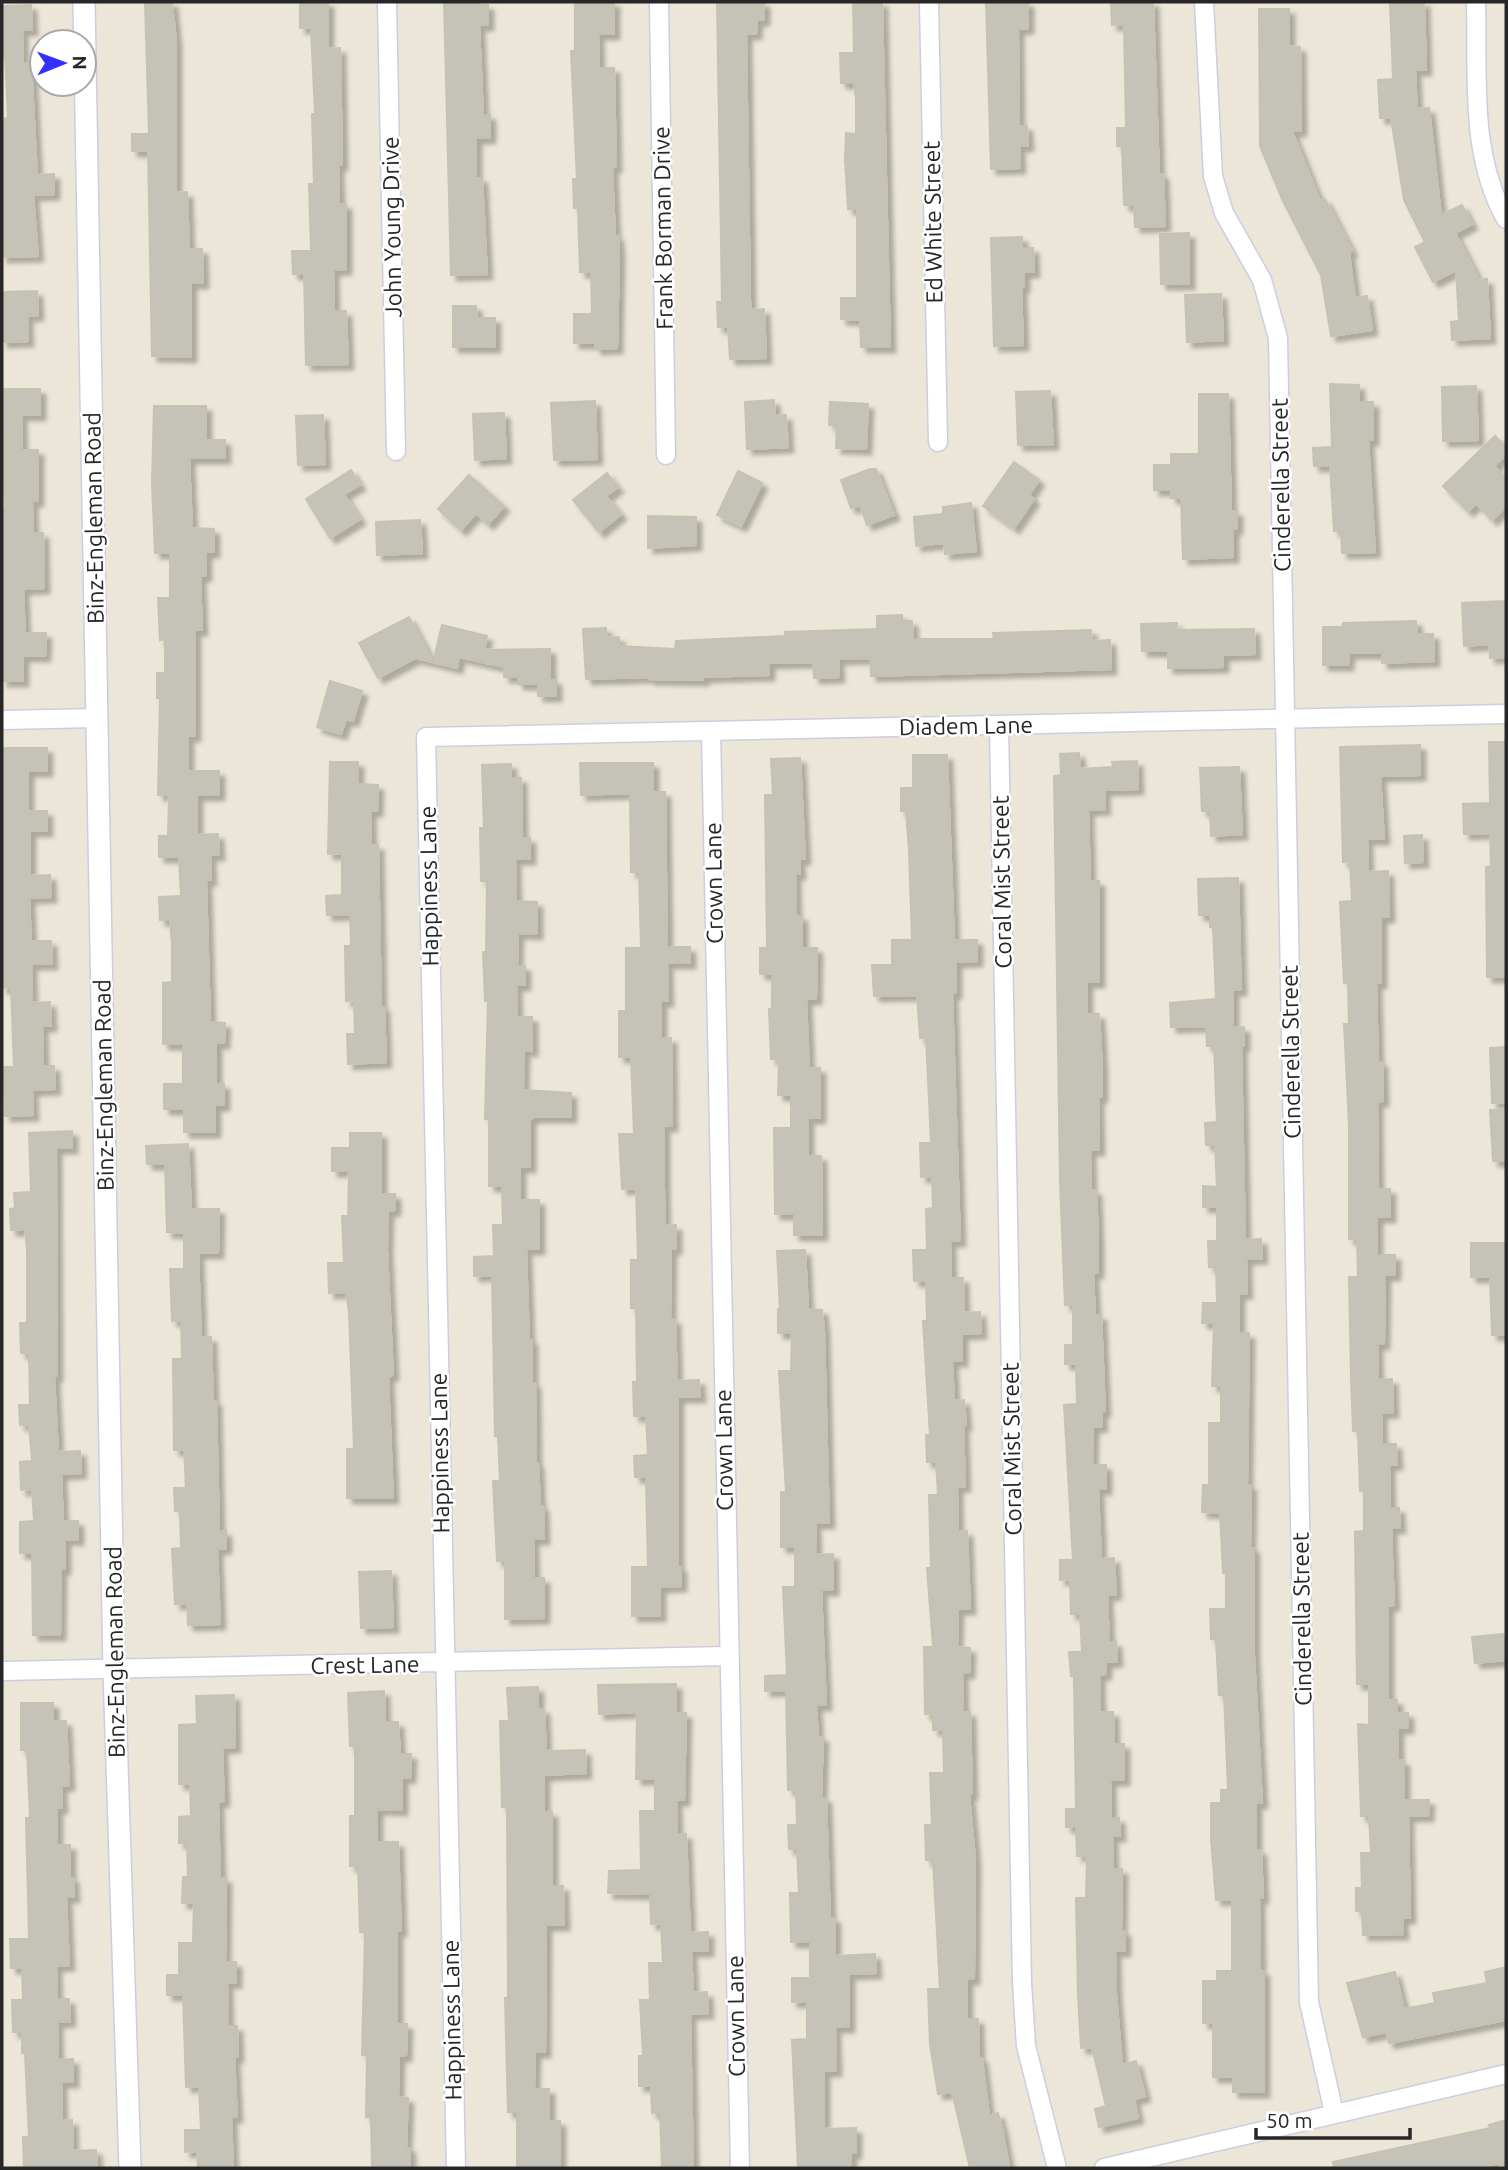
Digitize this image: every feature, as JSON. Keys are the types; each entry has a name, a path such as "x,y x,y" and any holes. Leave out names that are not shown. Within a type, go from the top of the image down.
{"street":[{"name":"Binz-Engleman Road","path":"83,2 114,1670 130,2168"},
{"name":"John Young Drive","path":"387,2 396,452"},
{"name":"Frank Borman Drive","path":"659,2 666,455"},
{"name":"Ed White Street","path":"929,2 938,442"},
{"name":"Cinderella Street","path":"1205,2 1213,176 1224,213 1262,280 1278,338 1309,2002 1334,2113"},
{"path":"1476,2 1479,141 1487,180 1506,219"},
{"name":"Diadem Lane","path":"426,737 1506,714"},
{"path":"2,720 98,718"},
{"name":"Coral Mist Street","path":"999,725 1022,1983 1026,2046 1057,2168"},
{"name":"Crown Lane","path":"711,731 740,2168"},
{"name":"Happiness Lane","path":"426,737 456,2168"},
{"name":"Crest Lane","path":"2,1671 728,1656"},
{"path":"1104,2168 1506,2074"}],"building":[{"path":"145,2 172,2 176,41 176,193 187,192 189,249 202,249 203,283 191,283 191,357 152,356 148,151 132,151 132,134 149,134"},
{"path":"300,2 328,2 328,49 340,48 342,165 338,165 339,204 346,204 346,269 333,270 334,311 346,311 348,364 306,365 304,274 293,274 292,251 311,251 309,184 314,184 312,114 315,114 311,28 300,28"},
{"path":"444,2 480,2 480,5 488,5 488,25 479,25 483,115 490,115 490,138 476,138 476,178 482,178 487,274 451,275"},
{"path":"575,2 614,2 614,34 598,34 599,68 614,68 616,167 612,167 615,237 618,236 619,254 617,348 596,349 595,343 574,343 574,314 592,314 591,272 580,272 578,208 574,208 573,179 577,179 571,51 575,51"},
{"path":"717,2 764,2 764,20 757,20 756,34 746,34 750,300 751,310 764,309 766,358 730,359 728,327 718,327 717,302 722,302"},
{"path":"853,2 882,2 890,347 861,347 860,320 841,319 841,298 857,298 857,209 848,209 845,159 846,133 856,134 856,99 854,83 841,83 840,53 854,53"},
{"path":"986,2 1028,2 1028,28 1018,29 1019,126 1027,126 1028,146 1019,146 1020,168 991,169"},
{"path":"1111,2 1153,2 1159,174 1163,174 1165,226 1135,227 1134,205 1124,205 1122,146 1117,146 1117,128 1126,128 1124,24 1112,25"},
{"path":"1390,2 1424,2 1426,70 1415,70 1417,109 1429,108 1441,215 1462,205 1472,224 1455,233 1479,280 1487,279 1490,338 1452,340 1451,322 1459,321 1456,270 1433,282 1415,247 1425,242 1404,200 1391,118 1380,118 1378,80 1393,79"},
{"path":"31,5 32,28 22,30 23,63 28,63 28,98 33,98 37,175 54,174 54,194 33,195 38,256 2,257 2,119 8,118 5,55 2,56 2,6"},
{"path":"1259,9 1289,9 1289,46 1300,47 1301,131 1292,131 1320,201 1325,199 1352,251 1349,253 1355,298 1367,296 1372,330 1331,336 1321,275 1283,201 1260,146"},
{"path":"1189,233 1189,284 1161,284 1160,234"},
{"path":"1022,237 1022,248 1033,248 1034,272 1024,272 1024,287 1021,287 1023,345 994,346 991,238"},
{"path":"37,291 38,315 27,316 28,341 2,342 2,292"},
{"path":"1221,294 1223,340 1187,342 1185,295"},
{"path":"453,306 476,306 477,318 495,318 495,347 453,347"},
{"path":"1330,384 1359,385 1359,402 1373,402 1373,440 1368,440 1375,552 1342,553 1341,531 1334,531 1330,466 1314,466 1313,448 1332,447"},
{"path":"1476,386 1478,440 1443,441 1442,387"},
{"path":"2,389 40,389 40,415 21,415 22,450 38,450 38,501 32,501 33,533 43,533 44,588 23,589 25,633 46,633 45,656 23,656 23,681 2,681 2,509 5,509"},
{"path":"1050,391 1053,444 1018,445 1016,392"},
{"path":"1199,394 1228,394 1231,511 1237,511 1237,529 1233,529 1233,557 1183,559 1181,498 1171,498 1171,490 1154,490 1154,465 1171,465 1171,454 1199,454"},
{"path":"774,400 775,416 786,415 788,447 747,449 745,402"},
{"path":"595,401 597,459 554,460 551,403"},
{"path":"830,402 868,404 866,449 836,448 837,425 829,425"},
{"path":"154,406 206,406 206,440 225,440 225,458 189,458 192,528 214,529 214,552 206,552 206,576 200,576 202,630 195,630 195,736 188,736 188,771 219,771 219,795 197,795 197,835 218,834 219,855 210,855 211,880 206,880 210,1022 225,1023 224,1043 216,1043 216,1084 224,1084 224,1105 215,1105 215,1132 184,1132 184,1109 164,1109 164,1084 183,1084 183,1044 163,1044 163,983 172,982 172,945 170,920 160,920 159,897 181,896 179,857 159,857 159,836 168,836 169,795 158,795 160,698 157,698 157,673 165,673 165,639 160,640 158,598 170,598 170,553 155,553 152,483"},
{"path":"504,413 506,458 475,460 473,414"},
{"path":"323,415 325,464 298,465 296,416"},
{"path":"1495,436 1506,448 1506,454 1494,466 1506,479 1506,506 1492,520 1476,503 1468,511 1443,486"},
{"path":"1014,462 1039,480 1029,495 1034,499 1014,528 983,506"},
{"path":"876,469 894,515 867,525 860,505 851,508 841,480"},
{"path":"351,470 360,485 344,494 360,519 330,538 306,499"},
{"path":"738,471 762,483 741,526 717,515"},
{"path":"607,473 618,487 606,496 621,514 599,532 573,500"},
{"path":"469,475 504,506 488,524 476,513 461,530 438,509"},
{"path":"971,503 976,551 945,554 944,543 916,546 914,517 943,514 943,507"},
{"path":"648,516 696,517 696,545 648,548"},
{"path":"420,520 422,553 377,555 376,522"},
{"path":"1506,601 1506,657 1490,658 1489,644 1464,646 1462,603"},
{"path":"902,615 902,621 912,621 913,639 994,639 993,633 1091,630 1092,641 1110,640 1111,669 871,676 870,658 838,659 839,677 814,678 813,662 769,663 769,675 703,677 703,680 649,677 586,679 583,629 606,628 607,638 619,637 619,646 675,649 676,641 785,636 785,632 877,629 877,616"},
{"path":"409,617 433,662 415,658 378,678 359,643"},
{"path":"1416,621 1417,634 1433,634 1434,661 1382,663 1382,653 1349,653 1348,665 1323,665 1323,627 1342,627 1343,623"},
{"path":"1177,623 1176,630 1254,629 1255,654 1223,655 1223,667 1168,668 1168,651 1142,651 1141,624"},
{"path":"442,625 487,636 484,650 550,649 550,680 556,680 556,696 538,696 538,684 518,684 518,677 504,677 504,667 459,657 457,668 433,662"},
{"path":"330,681 362,691 353,721 346,719 341,734 317,727"},
{"path":"1489,742 1506,742 1506,977 1487,977 1486,867 1491,866 1490,833 1464,834 1463,804 1490,803"},
{"path":"1420,745 1420,775 1380,776 1384,839 1367,839 1368,872 1388,871 1389,917 1381,917 1381,983 1376,983 1378,1062 1382,1062 1383,1101 1377,1102 1378,1189 1390,1189 1390,1217 1377,1217 1377,1255 1395,1255 1395,1275 1385,1275 1384,1344 1377,1344 1378,1380 1392,1379 1393,1412 1381,1413 1382,1444 1396,1444 1397,1464 1389,1465 1390,1508 1399,1508 1400,1528 1391,1528 1394,1605 1388,1606 1388,1700 1397,1700 1397,1713 1408,1713 1408,1728 1398,1728 1398,1760 1404,1761 1404,1800 1429,1800 1428,1816 1408,1816 1410,1918 1402,1918 1403,1934 1363,1935 1362,1911 1356,1911 1356,1888 1362,1888 1361,1853 1371,1853 1369,1816 1361,1816 1358,1724 1369,1725 1369,1684 1357,1684 1355,1532 1364,1531 1364,1491 1360,1491 1358,1431 1353,1431 1351,1376 1349,1277 1358,1277 1357,1239 1349,1239 1349,1125 1344,1024 1349,1024 1348,983 1344,983 1340,902 1352,901 1350,861 1343,862 1340,747"},
{"path":"2,748 47,748 47,771 28,771 28,811 47,811 47,831 30,831 30,876 50,875 51,897 29,898 31,941 51,941 52,964 31,964 32,1003 50,1002 51,1026 42,1026 43,1066 54,1066 55,1089 32,1090 33,1115 5,1116 4,1067 14,1067 11,987 2,988"},
{"path":"1079,753 1080,769 1113,767 1112,762 1137,761 1138,789 1104,790 1105,809 1088,810 1090,881 1099,881 1099,982 1087,982 1087,1014 1099,1014 1102,1067 1102,1097 1098,1097 1099,1150 1090,1150 1091,1190 1096,1190 1098,1238 1098,1273 1093,1273 1095,1315 1101,1315 1105,1411 1101,1412 1102,1426 1093,1427 1092,1465 1106,1465 1106,1489 1098,1489 1101,1559 1114,1558 1116,1594 1107,1595 1109,1642 1116,1642 1117,1661 1106,1662 1106,1674 1099,1675 1100,1712 1113,1712 1114,1744 1124,1744 1124,1780 1110,1780 1111,1818 1119,1818 1120,1836 1112,1836 1113,1869 1122,1869 1121,1931 1125,1931 1125,1951 1115,1951 1116,1993 1122,2065 1136,2061 1145,2096 1134,2099 1138,2118 1099,2127 1095,2109 1106,2106 1092,2047 1081,2048 1078,1995 1076,1898 1086,1898 1087,1856 1077,1856 1076,1827 1066,1827 1066,1809 1076,1809 1074,1676 1071,1676 1069,1652 1082,1652 1080,1614 1071,1614 1070,1579 1060,1580 1060,1560 1073,1560 1064,1405 1077,1404 1076,1364 1065,1364 1065,1345 1073,1345 1073,1305 1065,1305 1060,1182 1054,776 1061,775 1060,754"},
{"path":"913,755 947,755 954,940 977,940 977,961 956,962 956,993 952,993 960,1241 950,1241 951,1278 963,1278 964,1313 980,1312 981,1333 962,1334 962,1361 952,1361 954,1401 964,1400 966,1425 963,1425 965,1486 957,1487 958,1532 967,1531 970,1609 958,1609 957,1647 970,1648 969,1673 962,1673 963,1712 970,1712 972,1794 969,1794 975,1859 974,1979 967,1979 967,2019 978,2019 979,2058 982,2058 989,2116 998,2113 1002,2128 1009,2166 998,2168 970,2168 952,2092 938,2094 930,2044 928,1989 940,1989 933,1860 926,1860 925,1825 932,1825 930,1773 944,1773 943,1730 933,1730 933,1713 925,1714 924,1647 933,1647 927,1568 931,1568 929,1495 938,1495 936,1462 927,1462 926,1435 930,1435 923,1321 927,1321 926,1281 914,1281 913,1250 927,1250 926,1209 933,1208 932,1176 921,1177 920,1143 931,1143 926,1037 920,1038 917,995 874,996 872,965 892,965 892,940 912,940 909,851 906,811 901,811 901,788 913,788"},
{"path":"800,758 805,859 799,859 800,874 795,874 796,916 802,916 802,948 817,948 816,999 806,999 809,1068 820,1068 820,1118 808,1118 808,1156 821,1156 822,1235 794,1235 794,1214 775,1214 774,1128 791,1128 791,1095 778,1095 779,1059 771,1059 769,1009 772,1009 772,974 760,974 760,948 767,948 765,795 773,795 771,759"},
{"path":"330,762 358,762 358,784 378,785 377,811 370,811 371,845 378,845 381,1007 384,1007 386,1062 348,1064 347,1034 355,1034 354,1000 346,1001 345,946 351,946 350,914 327,915 326,896 342,895 342,853 328,854"},
{"path":"580,763 653,763 653,792 665,792 667,947 690,947 690,963 667,963 668,1001 661,1001 661,1038 671,1038 672,1126 664,1126 664,1187 665,1226 676,1225 676,1249 671,1249 670,1319 675,1319 677,1381 699,1380 700,1397 678,1397 678,1567 681,1567 681,1586 660,1587 660,1616 632,1616 632,1567 648,1567 646,1477 635,1477 634,1456 648,1455 646,1416 634,1416 633,1382 637,1382 636,1308 631,1308 631,1260 638,1260 636,1188 622,1189 619,1134 634,1134 631,1057 619,1057 619,1011 626,1011 626,948 641,948 639,872 631,872 630,793 581,795"},
{"path":"511,764 511,778 521,778 522,838 530,838 530,859 515,859 516,901 537,902 537,934 518,933 517,966 525,966 525,985 516,985 517,1017 532,1017 532,1051 524,1050 523,1090 571,1093 571,1117 533,1117 530,1120 530,1167 520,1167 520,1200 539,1200 539,1249 526,1249 529,1340 532,1340 532,1383 535,1383 536,1463 540,1506 543,1506 544,1539 533,1539 534,1578 544,1578 544,1618 505,1619 505,1561 497,1561 493,1481 500,1481 498,1436 495,1436 492,1275 474,1276 474,1257 494,1256 493,1225 503,1225 502,1186 489,1186 489,1119 485,1119 488,1001 485,1001 483,952 486,952 487,881 481,881 480,828 484,828 482,765"},
{"path":"1239,767 1242,834 1211,836 1210,811 1202,811 1200,768"},
{"path":"1422,835 1423,862 1405,863 1404,836"},
{"path":"1238,878 1241,990 1233,990 1233,1028 1244,1027 1244,1046 1241,1046 1245,1240 1261,1239 1262,1258 1246,1259 1247,1293 1239,1294 1239,1333 1249,1333 1247,1485 1251,1485 1250,1548 1254,1548 1254,1655 1262,1803 1256,1803 1256,1850 1261,1850 1263,1898 1259,1898 1260,1971 1264,1971 1264,2092 1233,2092 1233,2077 1213,2077 1213,2023 1203,2023 1203,1981 1217,1981 1217,1971 1232,1971 1232,1899 1216,1900 1211,1839 1211,1803 1221,1803 1221,1790 1228,1790 1224,1695 1219,1695 1216,1639 1211,1639 1210,1609 1226,1609 1226,1573 1223,1573 1220,1513 1202,1512 1203,1485 1209,1485 1209,1423 1221,1423 1221,1386 1212,1386 1214,1323 1202,1323 1203,1303 1217,1303 1216,1267 1209,1267 1208,1241 1217,1241 1217,1207 1203,1207 1203,1186 1217,1187 1215,1145 1206,1145 1205,1123 1217,1122 1214,1046 1207,1046 1206,1026 1171,1027 1170,1003 1216,999 1213,927 1210,927 1210,915 1199,915 1198,879"},
{"path":"1506,1047 1506,1103 1492,1103 1490,1048"},
{"path":"1506,1109 1506,1161 1493,1161 1490,1110"},
{"path":"72,1131 72,1148 56,1148 57,1376 54,1376 58,1452 80,1451 81,1473 61,1474 63,1521 78,1521 78,1540 65,1539 65,1569 61,1569 60,1635 33,1635 32,1553 20,1553 20,1522 34,1521 32,1489 21,1490 20,1462 32,1461 29,1425 20,1425 19,1405 30,1405 29,1353 21,1353 20,1323 27,1323 27,1251 25,1230 11,1230 10,1209 15,1208 14,1193 31,1192 29,1133"},
{"path":"350,1133 381,1133 381,1194 395,1194 395,1210 388,1211 387,1250 393,1375 388,1376 393,1498 347,1498 347,1449 354,1449 349,1312 346,1292 329,1293 328,1263 344,1263 342,1216 348,1216 349,1171 332,1171 332,1148 350,1148"},
{"path":"188,1144 191,1209 219,1209 218,1253 198,1253 201,1337 211,1337 213,1401 216,1401 219,1532 226,1531 226,1548 217,1549 220,1624 188,1625 187,1603 175,1604 172,1549 181,1548 180,1511 175,1511 174,1488 186,1488 184,1450 174,1450 173,1359 182,1359 181,1321 172,1321 170,1269 184,1269 184,1233 167,1232 165,1164 147,1164 146,1146"},
{"path":"1471,1243 1506,1243 1506,1335 1492,1335 1490,1277 1471,1277"},
{"path":"805,1250 808,1309 822,1310 824,1329 829,1523 815,1523 816,1555 833,1554 833,1590 821,1590 826,1705 816,1705 818,1737 823,1737 821,1798 826,1798 830,1918 835,1918 835,1956 875,1954 876,1973 849,1974 849,2027 835,2027 836,2071 824,2071 824,2129 856,2128 856,2153 851,2153 851,2168 798,2168 792,2040 807,2039 807,2001 792,2002 792,1978 810,1978 810,1942 791,1942 790,1893 799,1893 797,1849 789,1849 788,1825 797,1825 796,1789 788,1790 786,1690 765,1691 765,1676 787,1675 783,1587 795,1587 795,1547 781,1547 781,1492 786,1492 779,1371 791,1371 792,1333 778,1333 780,1309 777,1251"},
{"path":"391,1571 393,1627 361,1628 359,1572"},
{"path":"1503,1634 1506,1660 1475,1663 1472,1637"},
{"path":"676,1684 676,1713 686,1713 684,1800 676,1800 677,1834 686,1834 690,1933 708,1932 708,1951 691,1951 693,1993 707,1992 708,2013 690,2014 693,2168 662,2168 660,2113 652,2113 651,2086 639,2086 639,2056 643,2056 640,2000 650,2000 649,1963 663,1963 661,1923 651,1924 650,1894 608,1893 609,1871 641,1870 640,1811 655,1811 655,1779 636,1779 637,1712 599,1714 598,1685"},
{"path":"538,1687 538,1710 544,1709 546,1751 585,1750 586,1773 544,1775 544,1812 552,1812 552,1886 563,1886 564,1925 546,1925 545,2052 535,2052 534,2089 549,2089 549,2121 560,2121 560,2168 517,2168 517,2112 508,2112 505,1998 508,1998 507,1807 502,1807 500,1721 509,1721 507,1688"},
{"path":"384,1691 385,1722 398,1722 400,1754 411,1754 410,1778 402,1777 402,1810 377,1809 377,1842 398,1842 401,1931 397,1931 397,2024 407,2024 406,2056 399,2056 398,2097 408,2098 406,2148 410,2148 410,2168 372,2168 371,2117 366,2117 367,2055 362,2055 365,1932 360,1932 358,1866 350,1866 350,1816 355,1816 355,1746 350,1746 348,1693"},
{"path":"234,1695 235,1747 222,1748 224,1801 218,1802 220,1878 226,1878 225,1962 236,1962 236,1983 227,1982 228,2026 237,2026 238,2057 234,2057 237,2117 231,2117 233,2168 198,2168 197,2151 185,2152 185,2130 201,2130 199,2086 186,2087 183,1995 167,1995 167,1975 179,1975 179,1943 193,1943 194,1903 182,1903 183,1877 188,1877 187,1843 179,1843 179,1817 191,1816 190,1784 179,1784 179,1725 197,1724 196,1696"},
{"path":"21,1703 53,1703 53,1721 66,1721 69,1785 61,1786 62,1808 57,1808 57,1845 70,1845 70,1878 73,1878 74,1897 66,1897 69,1965 56,1966 57,1999 69,1999 70,2021 57,2022 58,2060 73,2059 73,2082 61,2082 62,2121 72,2120 73,2151 96,2150 97,2168 24,2168 23,2137 29,2137 25,2053 22,2053 22,2032 13,2032 12,2000 23,2000 22,1968 11,1968 10,1939 29,1939 26,1818 30,1818 27,1750 21,1750"},
{"path":"1506,1967 1506,2020 1389,2043 1386,2032 1363,2037 1347,1983 1395,1972 1404,2009 1435,2003 1433,1993 1487,1983 1485,1972"},
{"path":"1506,2120 1506,2168 1500,2168 1499,2163 1475,2168 1334,2168 1333,2162 1490,2128 1489,2125"}]}
